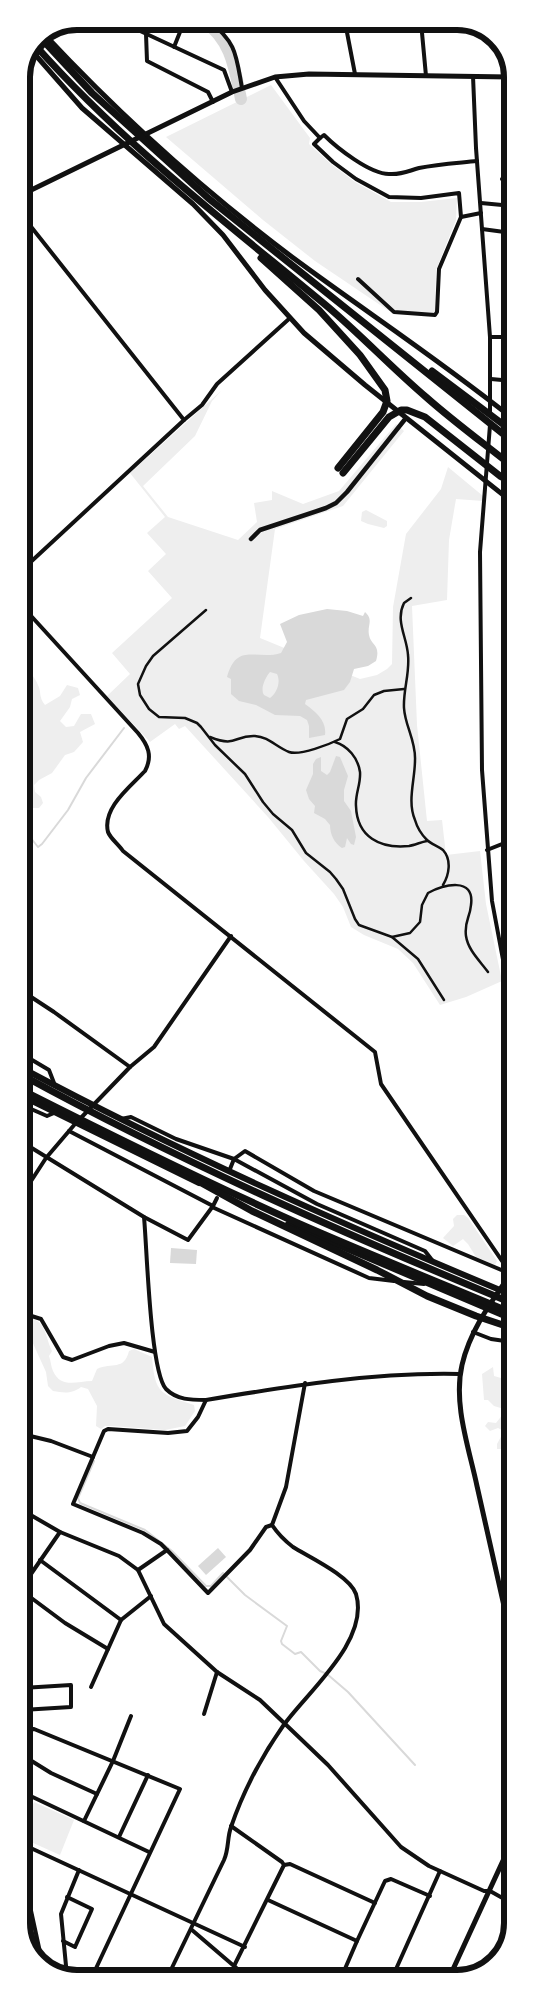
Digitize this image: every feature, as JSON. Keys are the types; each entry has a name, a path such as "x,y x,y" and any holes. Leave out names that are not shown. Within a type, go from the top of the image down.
{"highway":[{"path":"45,43 92,93 208,198 504,435"},
{"path":"39,50 104,118 240,236 352,327 426,397 504,460"},
{"path":"240,236 269,266 313,304 346,338 385,390 387,401 383,412 340,471 389,417 401,410 408,410 425,417 504,478"},
{"path":"384,338 504,425"},
{"path":"30,1072 230,1172 504,1293"},
{"path":"30,1079 235,1181 467,1284 504,1296"},
{"path":"30,1094 159,1158 309,1228 504,1310"},
{"path":"30,1100 75,1124 256,1210 504,1316"},
{"path":"159,1158 252,1211 377,1270 427,1296 504,1328"},
{"path":"476,1316 504,1325"}],"main road":[{"path":"50,39 81,73 215,195 291,256 504,412"},
{"path":"36,55 82,108 193,204 214,225 234,248 265,290 322,350 504,496"},
{"path":"30,190 232,92 275,77 294,74 504,77"},
{"path":"504,1284 487,1309 465,1353 460,1374 459,1395 504,1605"},
{"path":"453,1970 504,1859"}],"street":[{"path":"138,30 224,70 232,92"},
{"path":"174,47 179,30"},
{"path":"219,30 226,36 234,49 242,88"},
{"path":"347,30 355,74"},
{"path":"422,30 426,76"},
{"path":"146,34 147,61 208,92 213,102"},
{"path":"473,76 491,379 487,484 480,561 482,770 492,901 504,970"},
{"path":"275,77 304,120 320,138"},
{"path":"358,278 394,312 436,315 439,269 461,217 459,192 421,198 389,197 356,180 333,162 314,144 320,138 324,135 350,158 387,175 406,174 418,168 477,161"},
{"path":"481,203 504,205"},
{"path":"461,217 481,213"},
{"path":"30,225 184,420"},
{"path":"482,229 504,232"},
{"path":"30,563 202,405 217,384 290,318"},
{"path":"490,337 504,337"},
{"path":"491,379 504,380"},
{"path":"251,540 260,530 336,503 406,418"},
{"path":"411,598 404,603 401,611 401,622 408,653 404,689 406,721 415,753 415,781 411,794 411,806 415,822 427,841 444,851 448,858 449,874 442,886"},
{"path":"206,610 153,656 142,672 138,684 140,695 149,709 159,717 185,718 197,723 215,745 246,774 263,802 273,814 292,830 306,853 336,879 343,889 359,925 392,937 418,960 444,1000"},
{"path":"30,615 138,733 150,753 148,765 144,771 110,811 108,816 108,833 123,850 375,1052 381,1084 504,1261"},
{"path":"209,736 226,742 252,736 262,737 290,753 297,753 340,739 346,719 363,709 374,695 384,691 404,689"},
{"path":"335,742 348,747 358,764 360,778 356,793 356,808 361,828 368,837 382,844 396,846 411,846 427,841"},
{"path":"487,850 504,843"},
{"path":"392,937 403,935 416,928 420,922 422,905 428,893 442,886 457,884 466,889 471,895 472,904 466,921 466,938 474,954 488,972"},
{"path":"30,1183 46,1158 75,1124 130,1067 154,1046 231,936"},
{"path":"30,996 130,1067"},
{"path":"30,1059 49,1070 54,1085"},
{"path":"30,1109 47,1116 54,1113"},
{"path":"121,1119 132,1117 176,1139 234,1159 318,1204 424,1251 436,1264"},
{"path":"69,1131 213,1206 370,1278 426,1284"},
{"path":"30,1147 144,1218 188,1240 217,1198"},
{"path":"230,1169 234,1159 245,1151 314,1191 504,1270"},
{"path":"144,1218 155,1352 162,1383 173,1395 190,1400 206,1400 305,1384 419,1373 460,1374"},
{"path":"30,1315 41,1319 63,1357 68,1360 124,1343 155,1352"},
{"path":"474,1332 491,1339 504,1341"},
{"path":"272,1525 286,1487 305,1384"},
{"path":"206,1400 198,1417 187,1431 168,1433 108,1429 104,1431 73,1504 143,1533 161,1544 208,1593 250,1550 266,1527 272,1525"},
{"path":"30,1436 51,1440 93,1457"},
{"path":"30,1515 60,1532 119,1556 138,1570 164,1624 217,1672 260,1700 328,1766 401,1847 440,1871 484,1891 490,1891 504,1899"},
{"path":"171,1970 228,1852 231,1826 269,1747 284,1724 329,1671 351,1639 355,1624 357,1606 356,1594 352,1587 327,1567 294,1547 278,1534 272,1525"},
{"path":"30,1576 60,1532"},
{"path":"138,1570 167,1550"},
{"path":"40,1560 121,1620"},
{"path":"30,1595 66,1624 108,1649"},
{"path":"91,1687 121,1620 151,1596"},
{"path":"204,1714 217,1672"},
{"path":"30,1688 71,1685 71,1707 30,1710"},
{"path":"84,1821 113,1761 131,1716"},
{"path":"30,1729 34,1729 180,1789 95,1970"},
{"path":"30,1760 51,1773 97,1794"},
{"path":"119,1837 148,1775"},
{"path":"30,1796 150,1852"},
{"path":"231,1826 284,1865"},
{"path":"30,1848 245,1947"},
{"path":"284,1865 290,1864 375,1903"},
{"path":"234,1966 284,1865"},
{"path":"67,1969 61,1914 79,1870"},
{"path":"396,1970 440,1871"},
{"path":"344,1970 385,1881 391,1879 430,1896"},
{"path":"63,1941 75,1947 92,1909 67,1897"},
{"path":"268,1900 357,1941"},
{"path":"30,1908 39,1949"},
{"path":"192,1930 239,1970"}],"shaded area":[{"path":"271,85 310,138 309,144 355,182 391,202 421,202 457,198 456,220 436,270 435,312 432,314 389,311 315,261 263,220 166,137"},
{"path":"221,391 212,401 195,436 143,486 168,517 238,540 257,522 254,503 272,500 272,491 303,504 339,491 396,424 404,431 343,506 275,529 260,638 360,679 377,675 392,664 393,607 406,534 441,489 448,467 483,496 483,501 456,499 449,540 447,600 412,606 417,725 427,821 442,820 446,855 480,851 486,904 502,981 466,997 440,1005 413,963 398,949 364,935 351,927 343,907 334,894 268,817 185,726 179,729 175,724 150,742 107,696 130,674 112,653 172,598 148,571 166,554 147,533 165,517 130,473"},
{"path":"366,510 387,521 387,526 384,528 361,521 362,512"},
{"path":"327,609 347,611 363,616 365,612 370,620 370,639 377,648 376,661 368,666 354,669 350,682 344,690 306,700 305,704 320,717 325,730 325,735 309,738 307,720 300,716 275,715 256,705 239,701 231,694 231,679 227,677 236,659 242,656 281,653 287,642 280,624 299,615","holes":["270,672 277,674 279,680 278,687 270,698 263,693 266,677"]},
{"path":"30,672 35,679 45,705 60,696 67,685 78,688 80,695 72,699 70,707 60,721 66,727 74,726 81,714 91,714 95,724 80,732 83,742 74,752 65,755 52,773 34,785 35,792 41,797 43,803 39,808 30,808"},
{"path":"336,756 340,757 348,776 344,790 344,801 351,811 356,837 354,845 347,838 345,847 342,848 333,838 330,825 325,819 314,813 315,806 309,799 306,790 313,774 313,764 316,759 321,757 321,771 327,775"},
{"path":"457,1215 464,1215 468,1218 497,1261 495,1265 476,1257 463,1239 453,1246 443,1238 454,1226 453,1219"},
{"path":"171,1248 197,1250 196,1264 170,1263"},
{"path":"30,1318 36,1320 43,1328 52,1351 49,1356 56,1377 70,1383 92,1381 97,1369 121,1364 129,1351 134,1349 152,1357 155,1379 161,1391 194,1405 195,1411 185,1426 165,1430 112,1426 105,1426 101,1429 96,1426 97,1406 88,1389 81,1387 71,1392 61,1392 53,1391 48,1386 46,1372 31,1339"},
{"path":"493,1367 494,1376 504,1378 504,1409 494,1406 488,1400 484,1400 482,1374"},
{"path":"504,1409 504,1431 498,1428 490,1431 485,1426 488,1422 496,1423 503,1414"},
{"path":"504,1431 504,1449 497,1449 497,1444"},
{"path":"218,1548 226,1557 206,1575 198,1566"},
{"path":"34,1802 74,1820 60,1855 30,1842 30,1812"}],"waterway":[{"path":"214,30 226,46 234,66 241,99"},
{"path":"30,837 38,847 42,844 68,810 86,778 124,728"},
{"path":"94,1461 78,1498 80,1503 145,1530 172,1551 206,1586 211,1586 223,1573 245,1595 287,1626 281,1641 282,1644 295,1654 301,1652 320,1671 327,1674 348,1692 415,1765"}]}
